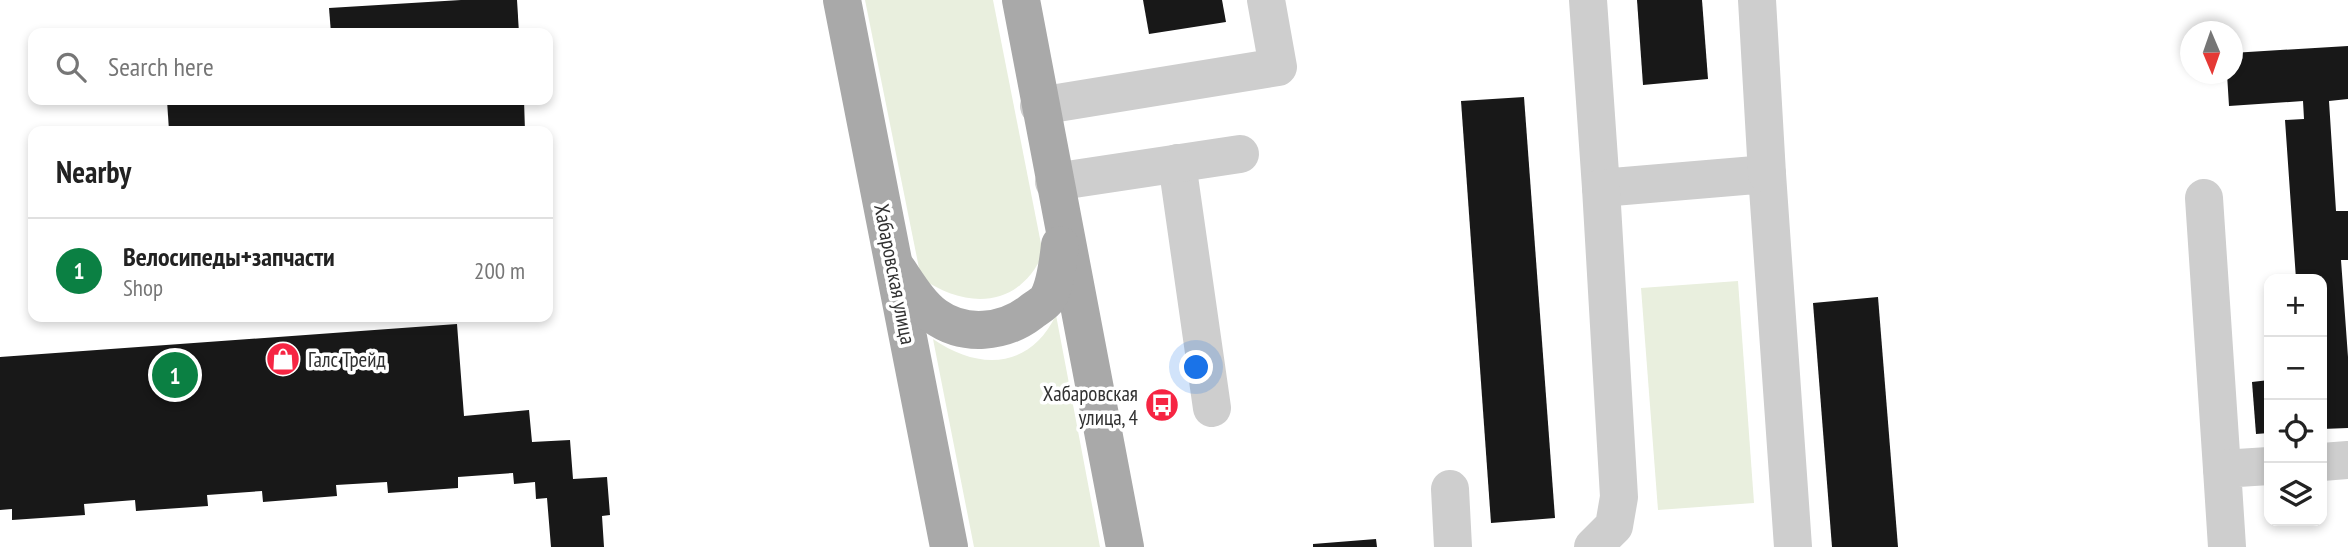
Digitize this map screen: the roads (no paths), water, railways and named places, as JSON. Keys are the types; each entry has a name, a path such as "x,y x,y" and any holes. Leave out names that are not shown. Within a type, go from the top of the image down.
{"main road":[{"name":"Хабаровская улица","path":"842,0 949,547"},
{"path":"1021,0 1039,106 1125,547"},
{"path":"892,261 915,295 935,316 963,329 994,331 1020,320 1047,300 1058,267 1062,225"}],"lane":[{"path":"1039,106 1278,67 1266,0"},
{"path":"1588,0 1619,497 1614,526 1593,547"},
{"path":"1757,0 1793,547"},
{"path":"1054,182 1240,154"},
{"path":"1177,163 1212,408"},
{"path":"1601,188 1767,174"},
{"path":"2204,198 2227,547"},
{"path":"2327,462 2348,460"},
{"path":"2222,469 2264,466"},
{"path":"1450,489 1453,547"}],"place":[{"name":"Галс Трейд","path":"283,359"},
{"name":"Велосипеды+запчасти","path":"175,375"},
{"name":"Хабаровская улица, 4","path":"1162,405"}]}
